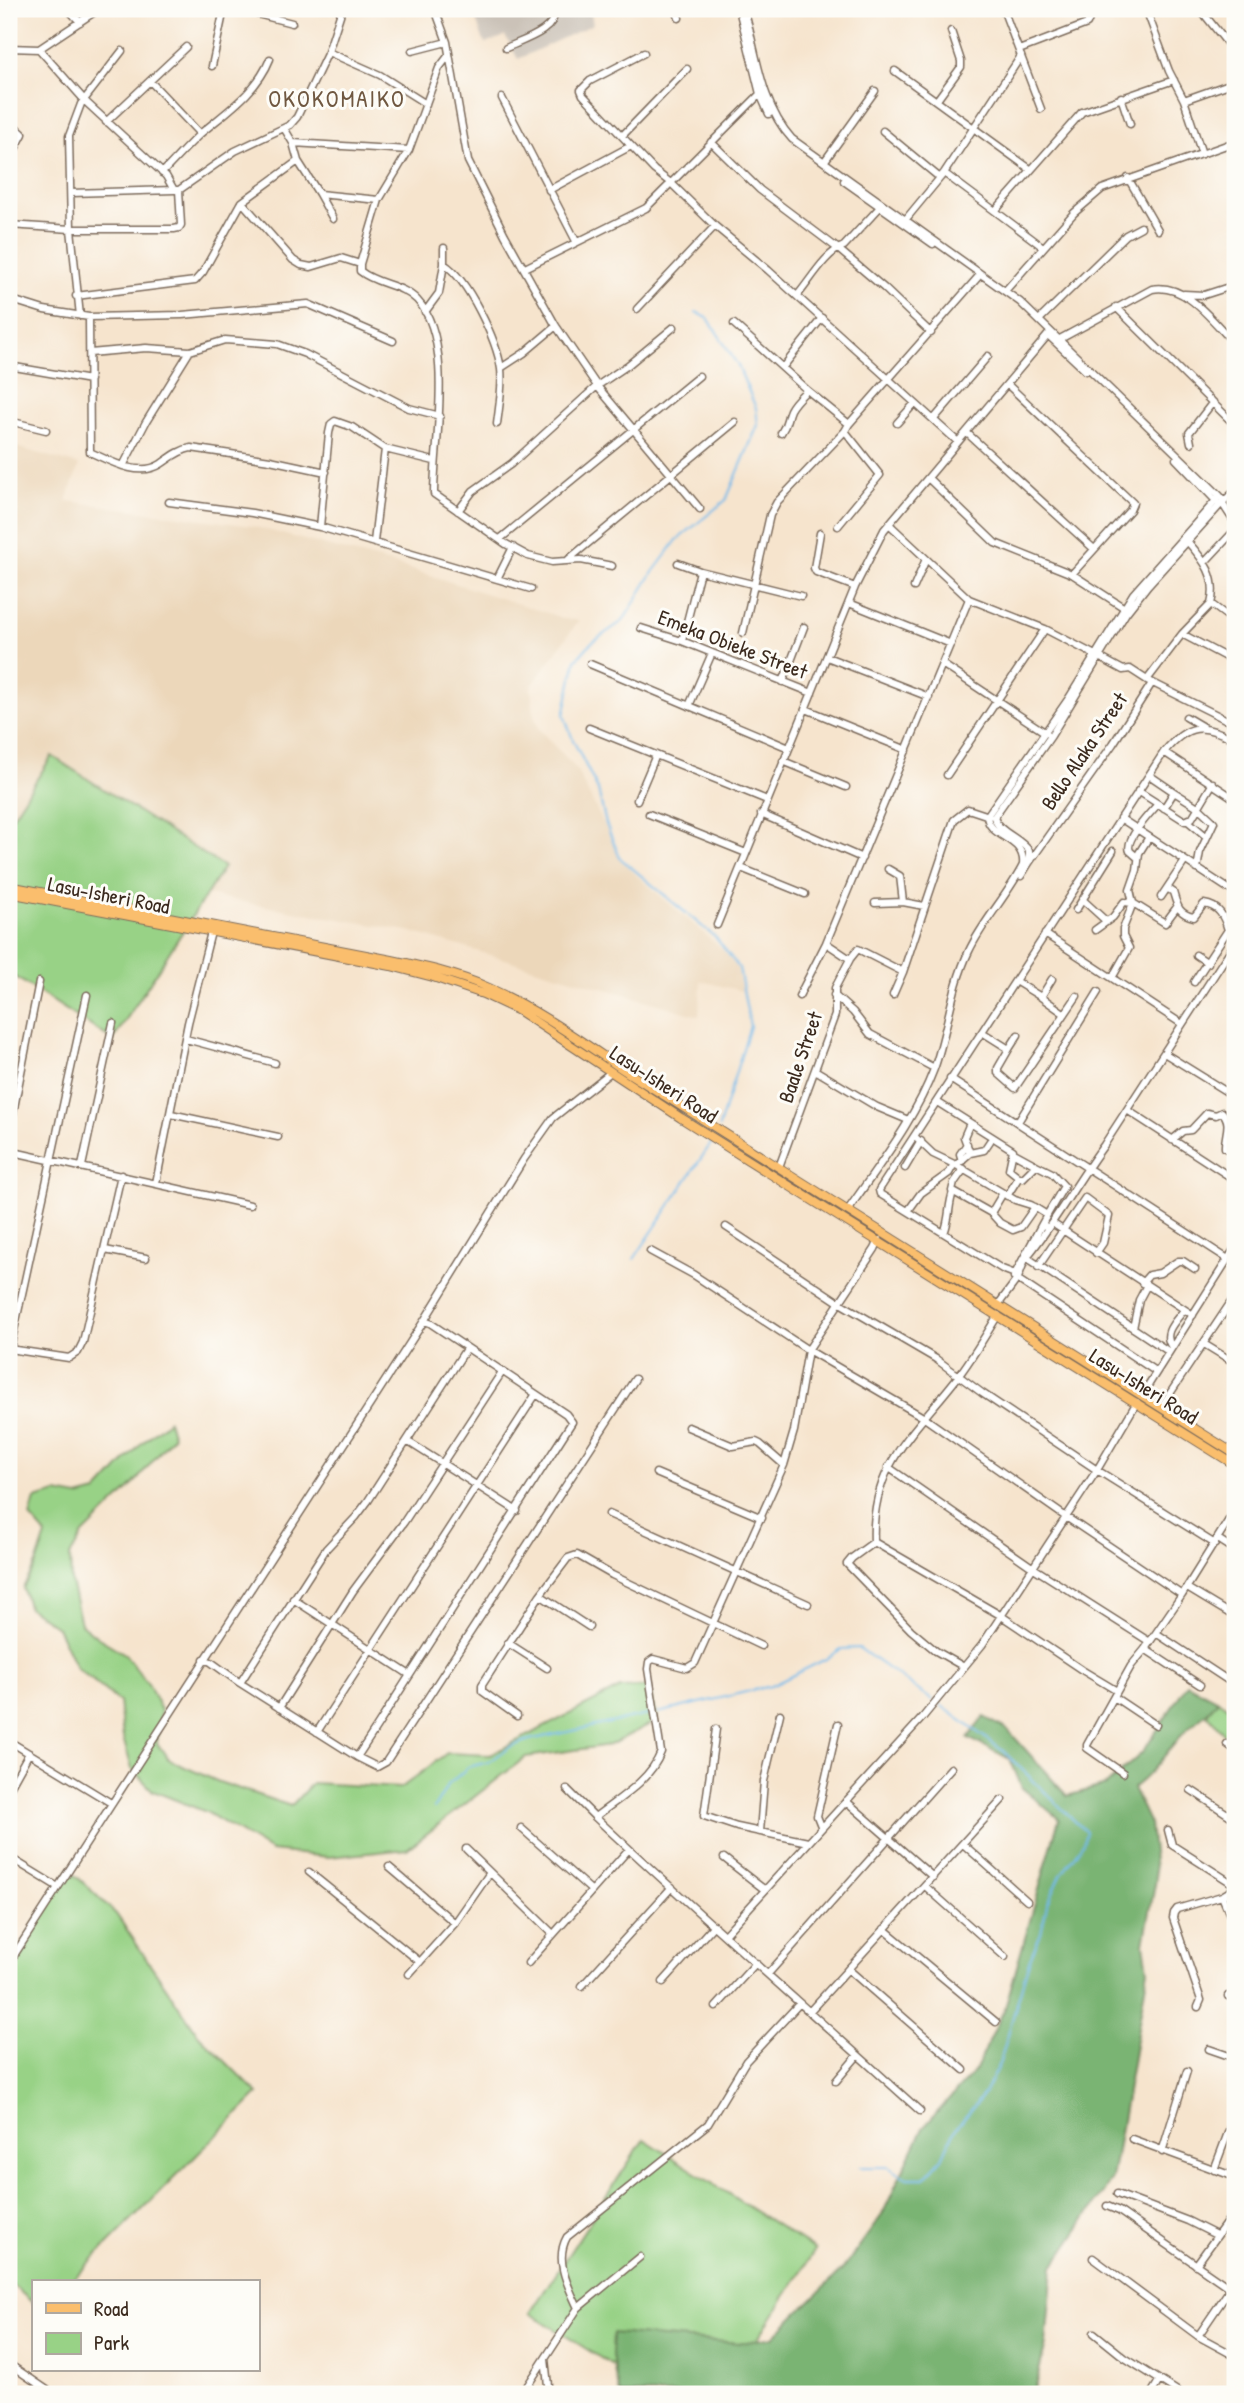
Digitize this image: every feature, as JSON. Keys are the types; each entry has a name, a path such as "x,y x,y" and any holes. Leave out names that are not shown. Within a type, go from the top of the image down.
{"main road":[{"name":"Lasu-Isheri Road","path":"9,886 429,968 472,981 522,1004 878,1241 1140,1398 1235,1465"},
{"name":"Lasu-Isheri Road","path":"9,894 391,966 471,989 519,1012 611,1072 779,1167 998,1305 1085,1364"},
{"name":"Lasu-Isheri Road","path":"1140,1398 1161,1407 1235,1454"}],"street":[{"path":"68,9 80,22"},
{"path":"10,49 39,49 99,9"},
{"path":"212,66 224,9"},
{"path":"238,9 292,23"},
{"path":"71,193 177,190 235,151 290,125 301,110 328,52 342,9"},
{"path":"435,9 447,42 468,161 505,235 556,326 597,386 700,509"},
{"path":"506,48 552,23 555,9"},
{"path":"676,9 679,18"},
{"path":"741,9 760,94 768,114 790,142 1017,306 1220,501"},
{"path":"741,9 764,92 772,112 792,139 1005,290 1060,339 1220,501 1235,523"},
{"path":"1003,9 1041,109"},
{"path":"906,219 942,175 1020,53 1087,24 1085,9"},
{"path":"1146,9 1184,100 1202,154"},
{"path":"1200,9 1235,53"},
{"path":"937,100 961,67 951,31"},
{"path":"412,51 447,42"},
{"path":"106,122 186,47"},
{"path":"9,225 71,229 174,229 180,228 181,225 177,190 170,181 106,122 39,49"},
{"path":"80,316 71,229 69,136 84,99 122,51"},
{"path":"328,52 380,75 426,104"},
{"path":"644,53 590,81 581,90 583,95 654,170 958,442"},
{"path":"449,55 439,68 409,150 379,200 360,271 409,293 425,312 436,348 440,416 434,494 500,539 541,560 568,560 612,566"},
{"path":"162,173 200,134 248,92 270,59"},
{"path":"622,135 687,69"},
{"path":"895,71 1030,169"},
{"path":"995,211 1082,112 1174,79"},
{"path":"150,81 200,134"},
{"path":"1184,100 1235,82"},
{"path":"824,162 875,91"},
{"path":"525,268 646,208 760,94"},
{"path":"1121,97 1130,124"},
{"path":"502,98 576,242"},
{"path":"9,121 23,134 9,160"},
{"path":"284,128 298,161 333,219"},
{"path":"883,131 1043,247"},
{"path":"712,142 760,190 837,248 931,333"},
{"path":"1005,290 1074,213 1102,189 1235,142"},
{"path":"293,144 409,150"},
{"path":"549,190 631,146"},
{"path":"76,296 195,281 203,272 242,202 298,161"},
{"path":"1128,178 1158,230"},
{"path":"319,194 379,200"},
{"path":"242,202 293,260 301,265 321,266 341,258 360,264"},
{"path":"797,296 837,248 844,246 880,207"},
{"path":"638,309 715,226"},
{"path":"1039,320 1126,235 1141,227"},
{"path":"425,312 439,293 444,248"},
{"path":"444,264 455,271 470,293 484,319 501,368 497,424"},
{"path":"743,633 769,515 777,502 845,431 979,276"},
{"path":"1060,339 1152,289 1164,287 1184,294 1204,295 1235,285"},
{"path":"1184,294 1235,344"},
{"path":"9,299 44,310 89,317 182,315 308,304 393,341"},
{"path":"1116,307 1234,421"},
{"path":"89,317 89,451 122,466 150,469 191,447 326,472"},
{"path":"783,367 822,318"},
{"path":"734,324 849,424"},
{"path":"1226,334 1235,324"},
{"path":"501,368 556,326"},
{"path":"458,511 473,491 511,464 597,386 628,365 674,327"},
{"path":"717,925 855,587 889,524 1048,335"},
{"path":"90,353 146,348 190,351 225,340 277,344 305,354 409,408 440,416"},
{"path":"122,466 190,351"},
{"path":"934,419 988,356"},
{"path":"9,366 90,380"},
{"path":"500,539 699,376"},
{"path":"1007,384 1131,501 1130,510 1072,574"},
{"path":"781,433 789,421 791,408 807,390"},
{"path":"1191,443 1189,433 1213,402"},
{"path":"897,423 915,403"},
{"path":"9,421 46,430"},
{"path":"320,527 329,433 331,424 335,421 352,427 385,449 435,461"},
{"path":"568,560 735,422"},
{"path":"838,526 880,475 845,431"},
{"path":"967,433 1094,549"},
{"path":"374,542 385,449"},
{"path":"929,479 995,543 1072,574 1123,607"},
{"path":"990,816 1051,736 1123,607 1220,501 1235,491"},
{"path":"849,1211 908,1120 934,1068 968,951 1023,865 1024,856 1020,848 990,825 990,816 1126,613 1220,501"},
{"path":"169,502 252,513 320,527 531,589"},
{"path":"889,524 969,599 1045,629 1123,670 1130,669 1235,724"},
{"path":"1205,562 1235,530"},
{"path":"820,533 814,568 816,572 855,587"},
{"path":"1186,541 1205,562 1213,584 1211,604 1235,622"},
{"path":"497,579 513,547"},
{"path":"914,587 926,559"},
{"path":"678,563 801,596"},
{"path":"682,641 700,571"},
{"path":"799,996 826,943 969,599"},
{"path":"849,603 951,645"},
{"name":"Bello Alaka Street","path":"849,1211 926,1094 942,1056 968,962 979,940 1045,839 1113,744 1149,681 1182,634 1211,604"},
{"path":"783,681 803,627"},
{"name":"Emeka Obieke Street","path":"641,628 682,641 811,693"},
{"path":"947,775 1045,629"},
{"path":"1182,634 1235,662"},
{"path":"689,706 712,653"},
{"path":"827,657 929,697"},
{"path":"590,664 789,747"},
{"path":"942,664 1046,733"},
{"path":"806,709 907,750"},
{"path":"1186,717 1235,740"},
{"path":"589,727 767,800"},
{"path":"905,1168 950,1079 1164,752 1177,737 1203,727"},
{"path":"1164,752 1235,799"},
{"path":"637,800 656,755"},
{"path":"783,761 846,787"},
{"path":"1149,775 1198,807 1214,822 1200,852 1197,869"},
{"path":"1188,821 1213,783"},
{"path":"1138,791 1183,821 1188,821 1207,837"},
{"path":"1139,858 1130,852 1128,845 1137,829 1174,792"},
{"path":"893,995 954,820 968,808 990,816 999,827 1025,845 1029,851 1029,863"},
{"path":"649,814 746,853"},
{"path":"761,814 862,858"},
{"path":"1120,818 1235,891"},
{"path":"1112,978 1128,950 1123,929 1133,904 1129,890 1139,853 1149,837"},
{"name":"Bello Alaka Street","path":"1025,845 1045,839"},
{"path":"1076,911 1113,851"},
{"path":"1161,897 1185,861"},
{"path":"741,868 805,894"},
{"path":"888,869 900,876 902,902"},
{"path":"1081,877 1093,884"},
{"path":"1167,888 1173,892 1177,907 1191,916 1204,904 1215,907 1225,917 1228,930 1194,982"},
{"path":"1083,900 1106,921"},
{"path":"875,903 902,902 924,906"},
{"path":"1095,930 1113,917 1122,904 1133,904 1165,923 1177,907"},
{"path":"156,1183 187,1039 188,1023 211,932"},
{"path":"1045,934 1182,1024"},
{"path":"826,943 850,959 858,949 903,972"},
{"path":"998,1305 1018,1278 1026,1257 1051,1226 1235,943"},
{"path":"1220,944 1230,950"},
{"path":"1196,956 1208,963"},
{"name":"Baale Street","path":"779,1167 835,1015 835,988 850,959"},
{"path":"1041,998 1052,979"},
{"path":"1015,981 1065,1014"},
{"path":"9,1133 39,982"},
{"path":"1018,1122 1098,992"},
{"path":"87,995 10,1349 69,1357 78,1352 83,1342 121,1175"},
{"path":"834,995 853,1012 870,1034 934,1068"},
{"path":"1018,1035 998,1068 998,1073 1015,1088 1077,996"},
{"path":"82,1166 113,1023"},
{"path":"982,1032 1009,1049"},
{"path":"187,1039 275,1063"},
{"path":"1164,1053 1235,1097"},
{"path":"815,1070 877,1107 908,1120"},
{"path":"9,1964 424,1321 541,1134 554,1118 611,1072"},
{"path":"950,1079 1228,1259"},
{"path":"937,1102 1011,1148 1014,1153 1052,1173 1064,1186 1015,1274 1003,1270"},
{"path":"1126,1110 1235,1180"},
{"path":"1172,1140 1183,1131 1191,1130 1207,1113 1216,1115 1222,1112 1226,1116 1228,1129 1224,1140 1225,1148 1235,1154"},
{"path":"170,1114 278,1137"},
{"path":"970,1123 964,1137 970,1153"},
{"path":"918,1139 933,1154 957,1163 1005,1194 1047,1215"},
{"path":"918,1139 878,1192 1018,1278 1155,1371"},
{"path":"908,1210 920,1193 949,1173 970,1153 984,1150 990,1141"},
{"path":"957,1163 967,1144"},
{"path":"9,1151 250,1205"},
{"path":"1014,1153 1009,1169 1020,1177"},
{"path":"991,1213 1020,1177 1023,1178 1036,1165"},
{"path":"944,1233 950,1219 948,1208 952,1187 964,1169"},
{"path":"953,1192 991,1213 1000,1223 1013,1230 1021,1227 1035,1207"},
{"path":"1038,1267 1085,1198 1110,1219 1103,1243 1096,1254"},
{"path":"1042,1224 1063,1230 1193,1315"},
{"path":"726,1227 840,1303 959,1375 1097,1470 1216,1542 1235,1550"},
{"path":"595,1817 639,1783 655,1765 661,1752 649,1678 649,1662 653,1659 691,1667 762,1518 784,1465 794,1431 808,1350 878,1241"},
{"path":"724,1934 923,1717 982,1645 1097,1470 1155,1371 1235,1248"},
{"path":"105,1250 146,1258"},
{"path":"650,1251 694,1275 808,1350 923,1417 1182,1595"},
{"path":"1026,1257 1133,1328 1170,1349"},
{"path":"1133,1328 1139,1300 1149,1275 1160,1273 1175,1262 1183,1261 1195,1269"},
{"path":"1161,1407 1235,1296"},
{"path":"1170,1349 1167,1335 1184,1310"},
{"path":"874,1542 873,1518 877,1494 888,1467 923,1417 959,1375 998,1315"},
{"path":"357,1757 572,1422 566,1414 466,1349 430,1322 424,1321"},
{"path":"1204,1344 1235,1363"},
{"path":"240,1683 333,1539 368,1501 466,1349"},
{"path":"279,1707 360,1581 404,1521 502,1372"},
{"path":"204,1659 357,1757 377,1766 386,1762 635,1379"},
{"path":"317,1732 536,1394"},
{"path":"688,1427 733,1446 756,1442 784,1465"},
{"path":"407,1441 517,1511"},
{"path":"888,1467 1032,1567 1150,1642"},
{"path":"656,1473 762,1518"},
{"path":"1123,1773 1087,1748 1131,1666 1187,1588 1235,1510"},
{"path":"609,1514 808,1604"},
{"path":"874,1542 1000,1615 1116,1694 1156,1725"},
{"path":"874,1542 847,1564 911,1630 936,1651 964,1667"},
{"path":"517,1716 491,1699 482,1689 540,1595 568,1558 577,1555 761,1646"},
{"path":"1187,1588 1235,1618"},
{"path":"540,1595 589,1627"},
{"path":"293,1599 410,1675"},
{"path":"1156,1633 1235,1685"},
{"path":"508,1643 547,1668"},
{"path":"1145,1649 1200,1685"},
{"path":"760,1832 764,1781 780,1714"},
{"path":"821,1826 817,1816 838,1724"},
{"path":"716,1729 704,1816 808,1843"},
{"path":"9,1741 111,1803"},
{"path":"1227,1744 1235,1749"},
{"path":"9,1789 29,1753"},
{"path":"768,1974 951,1768"},
{"path":"567,1789 629,1849 920,2111"},
{"path":"1191,1790 1235,1819"},
{"path":"809,2012 1002,1800"},
{"path":"846,1801 933,1877"},
{"path":"521,1828 592,1891"},
{"path":"1168,1830 1172,1846 1235,1887 1222,1896 1177,1909 1174,1913 1173,1918 1201,2000 1198,2007"},
{"path":"963,1844 1027,1901"},
{"path":"466,1849 554,1934"},
{"path":"528,1963 629,1849"},
{"path":"9,1857 58,1886"},
{"path":"724,1858 765,1890"},
{"path":"389,1867 455,1923"},
{"path":"309,1872 420,1962"},
{"path":"409,1974 455,1923 489,1874"},
{"path":"925,1886 1005,1957"},
{"path":"582,1986 672,1887"},
{"path":"1222,1896 1235,1927"},
{"path":"663,1983 714,1925"},
{"path":"884,1929 996,2022"},
{"path":"716,2007 756,1963"},
{"path":"848,1969 964,2070"},
{"path":"578,2308 563,2272 562,2252 567,2237 708,2124 746,2061 799,2004"},
{"path":"1209,2049 1235,2058"},
{"path":"836,2081 858,2055"},
{"path":"1162,2152 1187,2071"},
{"path":"1213,2170 1235,2116"},
{"path":"1132,2139 1235,2177"},
{"path":"1117,2194 1188,2221 1216,2235"},
{"path":"1107,2206 1119,2211 1227,2286 1227,2291 1198,2336"},
{"path":"1196,2264 1235,2211"},
{"path":"1228,2220 1235,2226"},
{"path":"523,2394 578,2308 640,2257"},
{"path":"1093,2258 1198,2336 1235,2356"},
{"path":"1094,2333 1125,2358 1182,2394"},
{"path":"545,2359 549,2394"},
{"path":"9,2364 53,2394"},
{"path":"1151,2394 1159,2381"}],"shaded area":[{"path":"472,9 590,9 593,24 518,59 505,36 485,44"},
{"path":"9,445 79,465 67,501 252,526 391,563 569,620 579,620 531,687 534,715 539,729 576,769 622,860 723,950 737,968 742,991 701,981 699,1016 408,931 76,869 9,852"}],"green space":[{"path":"52,756 224,867 113,1040 9,973 9,822"},
{"path":"168,1421 173,1436 133,1485 83,1534 70,1556 71,1582 81,1624 125,1654 148,1684 161,1710 157,1743 169,1760 219,1782 291,1806 312,1783 401,1788 447,1753 490,1755 620,1688 649,1687 658,1720 610,1745 526,1757 407,1849 329,1857 271,1851 206,1812 153,1791 132,1769 123,1738 119,1702 76,1667 57,1627 28,1607 23,1588 37,1562 46,1535 30,1517 35,1499 57,1493 78,1497 97,1492 141,1444"},
{"path":"1187,1684 1218,1700 1133,1788 1150,1824 1156,1879 1144,1944 1148,1970 1112,2179 1053,2266 1046,2344 1033,2394 620,2394 612,2356 613,2333 741,2343 773,2337 842,2270 882,2215 923,2128 975,2071 1005,2008 1059,1819 1022,1788 1010,1759 968,1738 984,1717 1008,1730 1067,1796 1106,1785 1143,1752"},
{"path":"1218,1700 1235,1712 1235,1733 1231,1742 1207,1714"},
{"path":"69,1869 116,1914 198,2034 258,2094 72,2280 32,2280 32,2302 9,2282 9,1965"},
{"path":"644,2139 815,2250 722,2394 657,2394 530,2313"}],"waterway":[{"path":"696,312 708,318 738,366 756,408 758,425 726,500 677,540 653,572 623,621 591,643 576,660 564,715 573,740 598,790 606,824 620,858 716,938 739,968 750,1026 719,1127"},
{"path":"634,1259 712,1142"},
{"path":"658,1713 771,1686 841,1649 859,1648 932,1700"},
{"path":"859,2167 888,2167 907,2178 924,2178 942,2158 954,2131 984,2094 1000,2062 1029,1961 1041,1933 1047,1905 1061,1875 1083,1843 1086,1832 1002,1750 939,1704"},
{"path":"434,1808 448,1785 468,1767 489,1762 510,1747 529,1740 652,1714"}],"district":[{"name":"OKOKOMAIKO","path":"337,98"}]}
